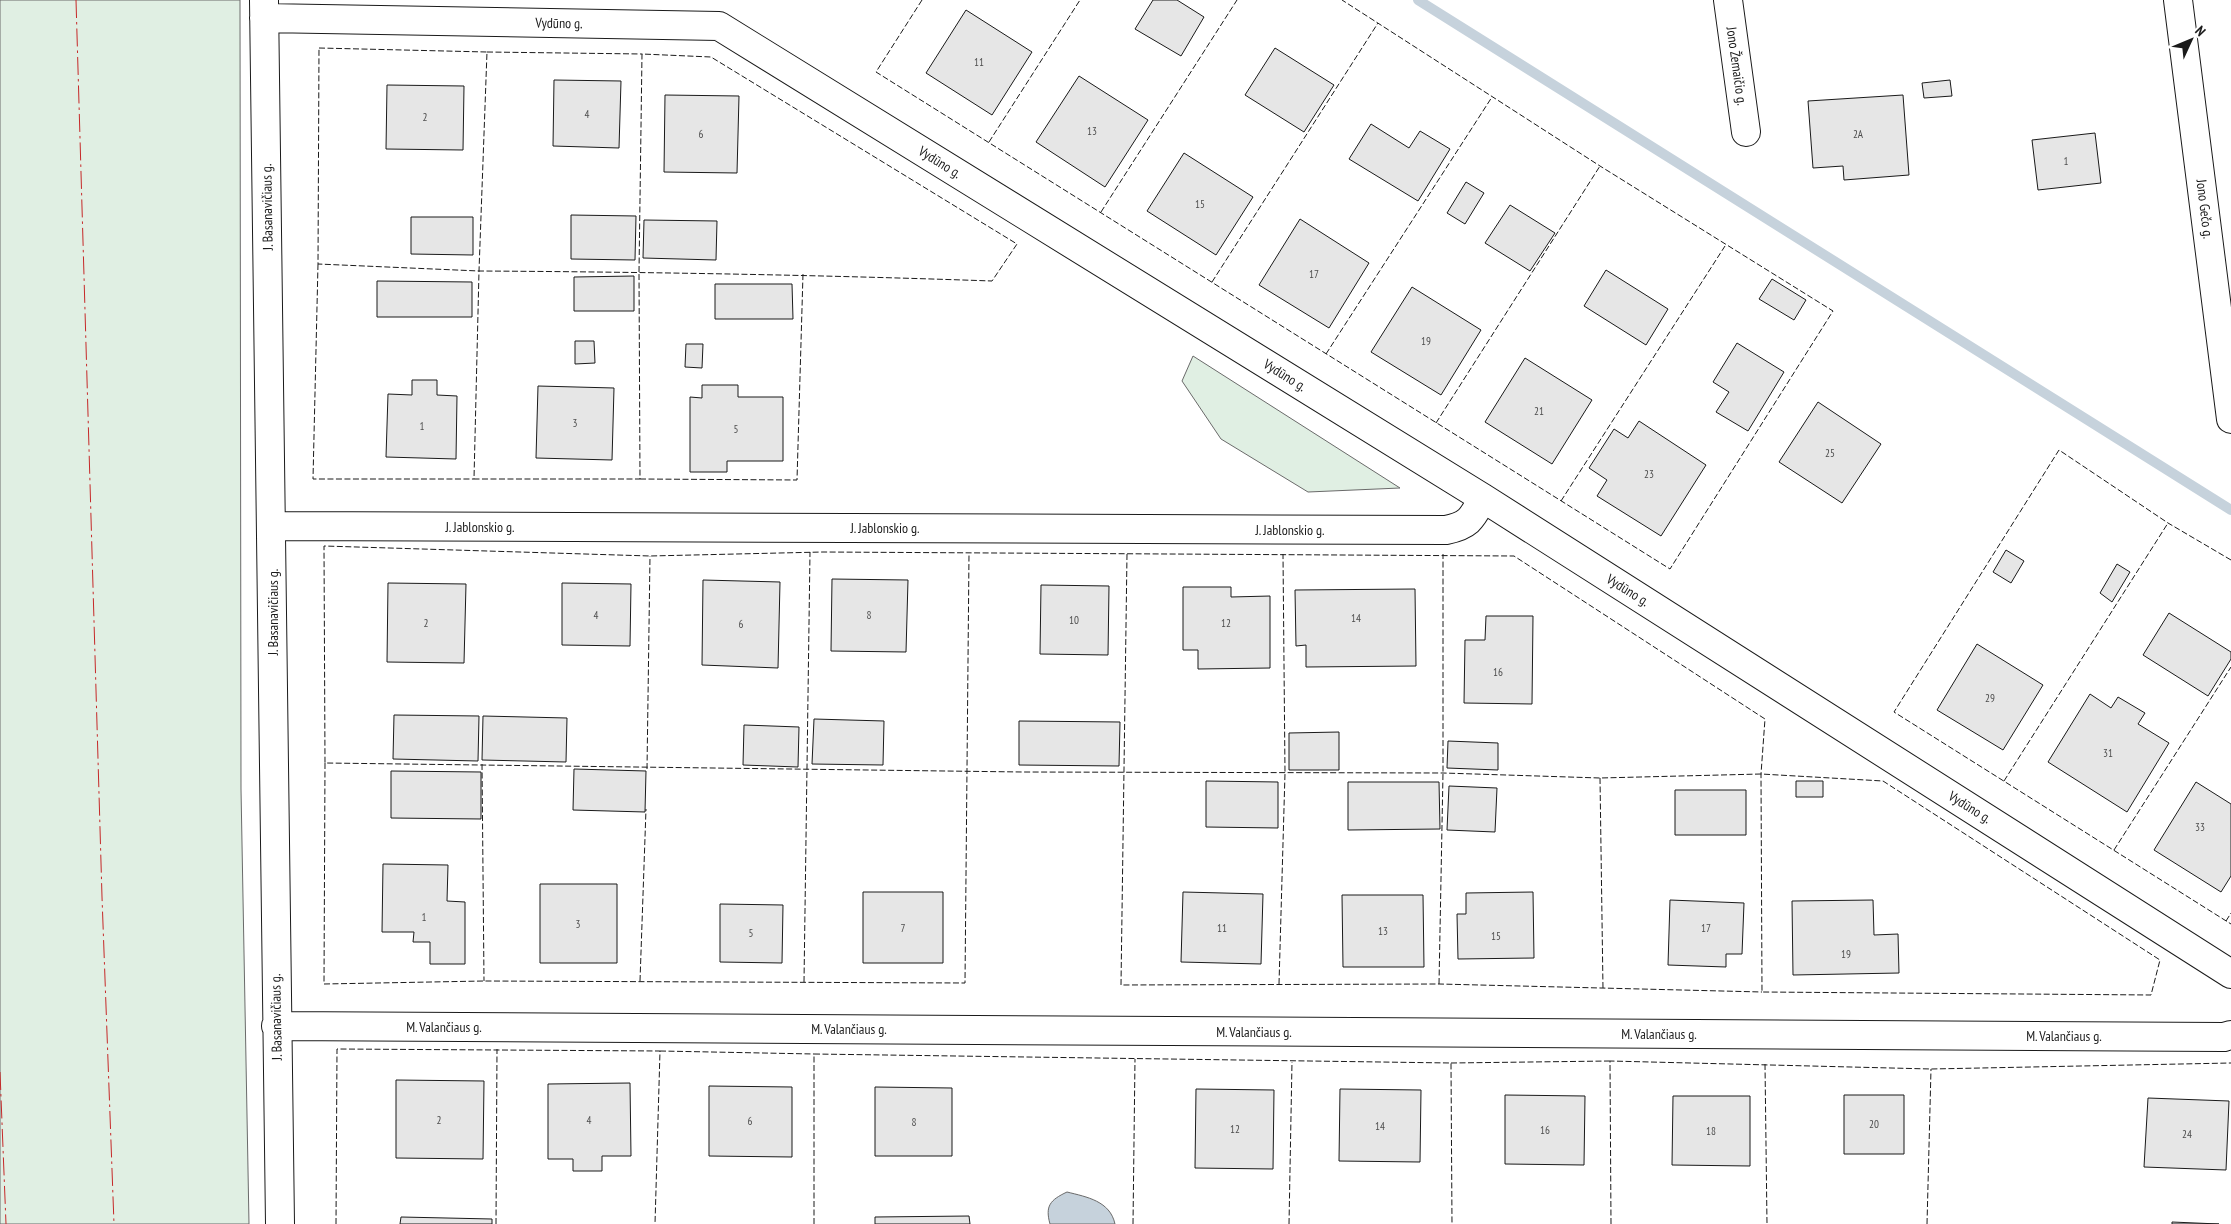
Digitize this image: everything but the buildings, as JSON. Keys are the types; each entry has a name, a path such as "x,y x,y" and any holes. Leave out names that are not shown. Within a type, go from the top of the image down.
{"street":[{"name":"Jono Žemaičio g.","path":"1728,0 1746,132"},
{"name":"Jono Gečo g.","path":"2178,0 2231,419"},
{"name":"Vydūno g.","path":"264,9 719,26 1483,498 2231,974"},
{"name":"J. Basanavičiaus g.","path":"264,9 280,1224"},
{"name":"J. Jablonskio g.","path":"272,526 1446,530 1462,527 1474,515 1483,498"},
{"name":"M. Valančiaus g.","path":"276,1026 2184,1037 2224,1037 2231,1035"}],"green space":[{"path":"0,0 240,0 241,789 249,1224 0,1224"},
{"path":"1193,356 1400,488 1308,492 1221,439 1182,381"}],"shaded area":[{"path":"1067,1192 1090,1198 1103,1205 1112,1216 1115,1224 1050,1224 1048,1213 1050,1204"}],"waterway":[{"path":"1418,0 2231,510"}],"fence":[{"path":"922,0 876,72 1670,569 1833,311 1600,166 1342,0"},
{"path":"989,142 1080,0"},
{"path":"1101,212 1237,0"},
{"path":"1212,282 1378,23"},
{"path":"319,48 487,52 479,271 318,264 319,48"},
{"path":"487,52 642,54"},
{"path":"639,272 640,479 474,479 479,271 607,272 671,273 736,274 992,281 1017,244 711,57 642,54 639,272"},
{"path":"1326,354 1492,97"},
{"path":"1436,423 1600,166"},
{"path":"1561,501 1725,246"},
{"path":"318,264 313,479 474,479"},
{"path":"640,479 797,480 803,274"},
{"path":"2231,560 2168,523 2059,450 1894,712 2231,924"},
{"path":"2004,781 2168,523"},
{"path":"1761,774 1600,778 1443,773 1022,772 325,763 324,546 650,556 823,552 1514,556 1765,719 1761,774 1762,992 2151,995 2160,960 1883,781 1761,774"},
{"path":"804,982 810,552"},
{"path":"325,763 324,984 484,981 965,983 969,554"},
{"path":"1127,554 1121,985 1439,984 1762,992"},
{"path":"1279,984 1285,773 1283,554"},
{"path":"1439,984 1443,773 1443,554"},
{"path":"647,769 650,556"},
{"path":"2114,850 2231,667"},
{"path":"482,764 484,981"},
{"path":"1600,778 1603,989"},
{"path":"640,981 646,809"},
{"path":"2226,921 2231,913"},
{"path":"336,1224 337,1049 660,1051 655,1224"},
{"path":"496,1224 497,1049"},
{"path":"660,1051 814,1054"},
{"path":"814,1224 814,1054 1451,1063 1452,1224"},
{"path":"1133,1224 1135,1059"},
{"path":"1451,1063 1610,1061"},
{"path":"1611,1224 1610,1061 1931,1069 2231,1063"},
{"path":"1289,1224 1292,1062"},
{"path":"1765,1064 1767,1224"},
{"path":"1927,1224 1931,1069"}],"power":[{"path":"76,0 102,897 114,1224"},
{"path":"0,1072 6,1224"}]}
